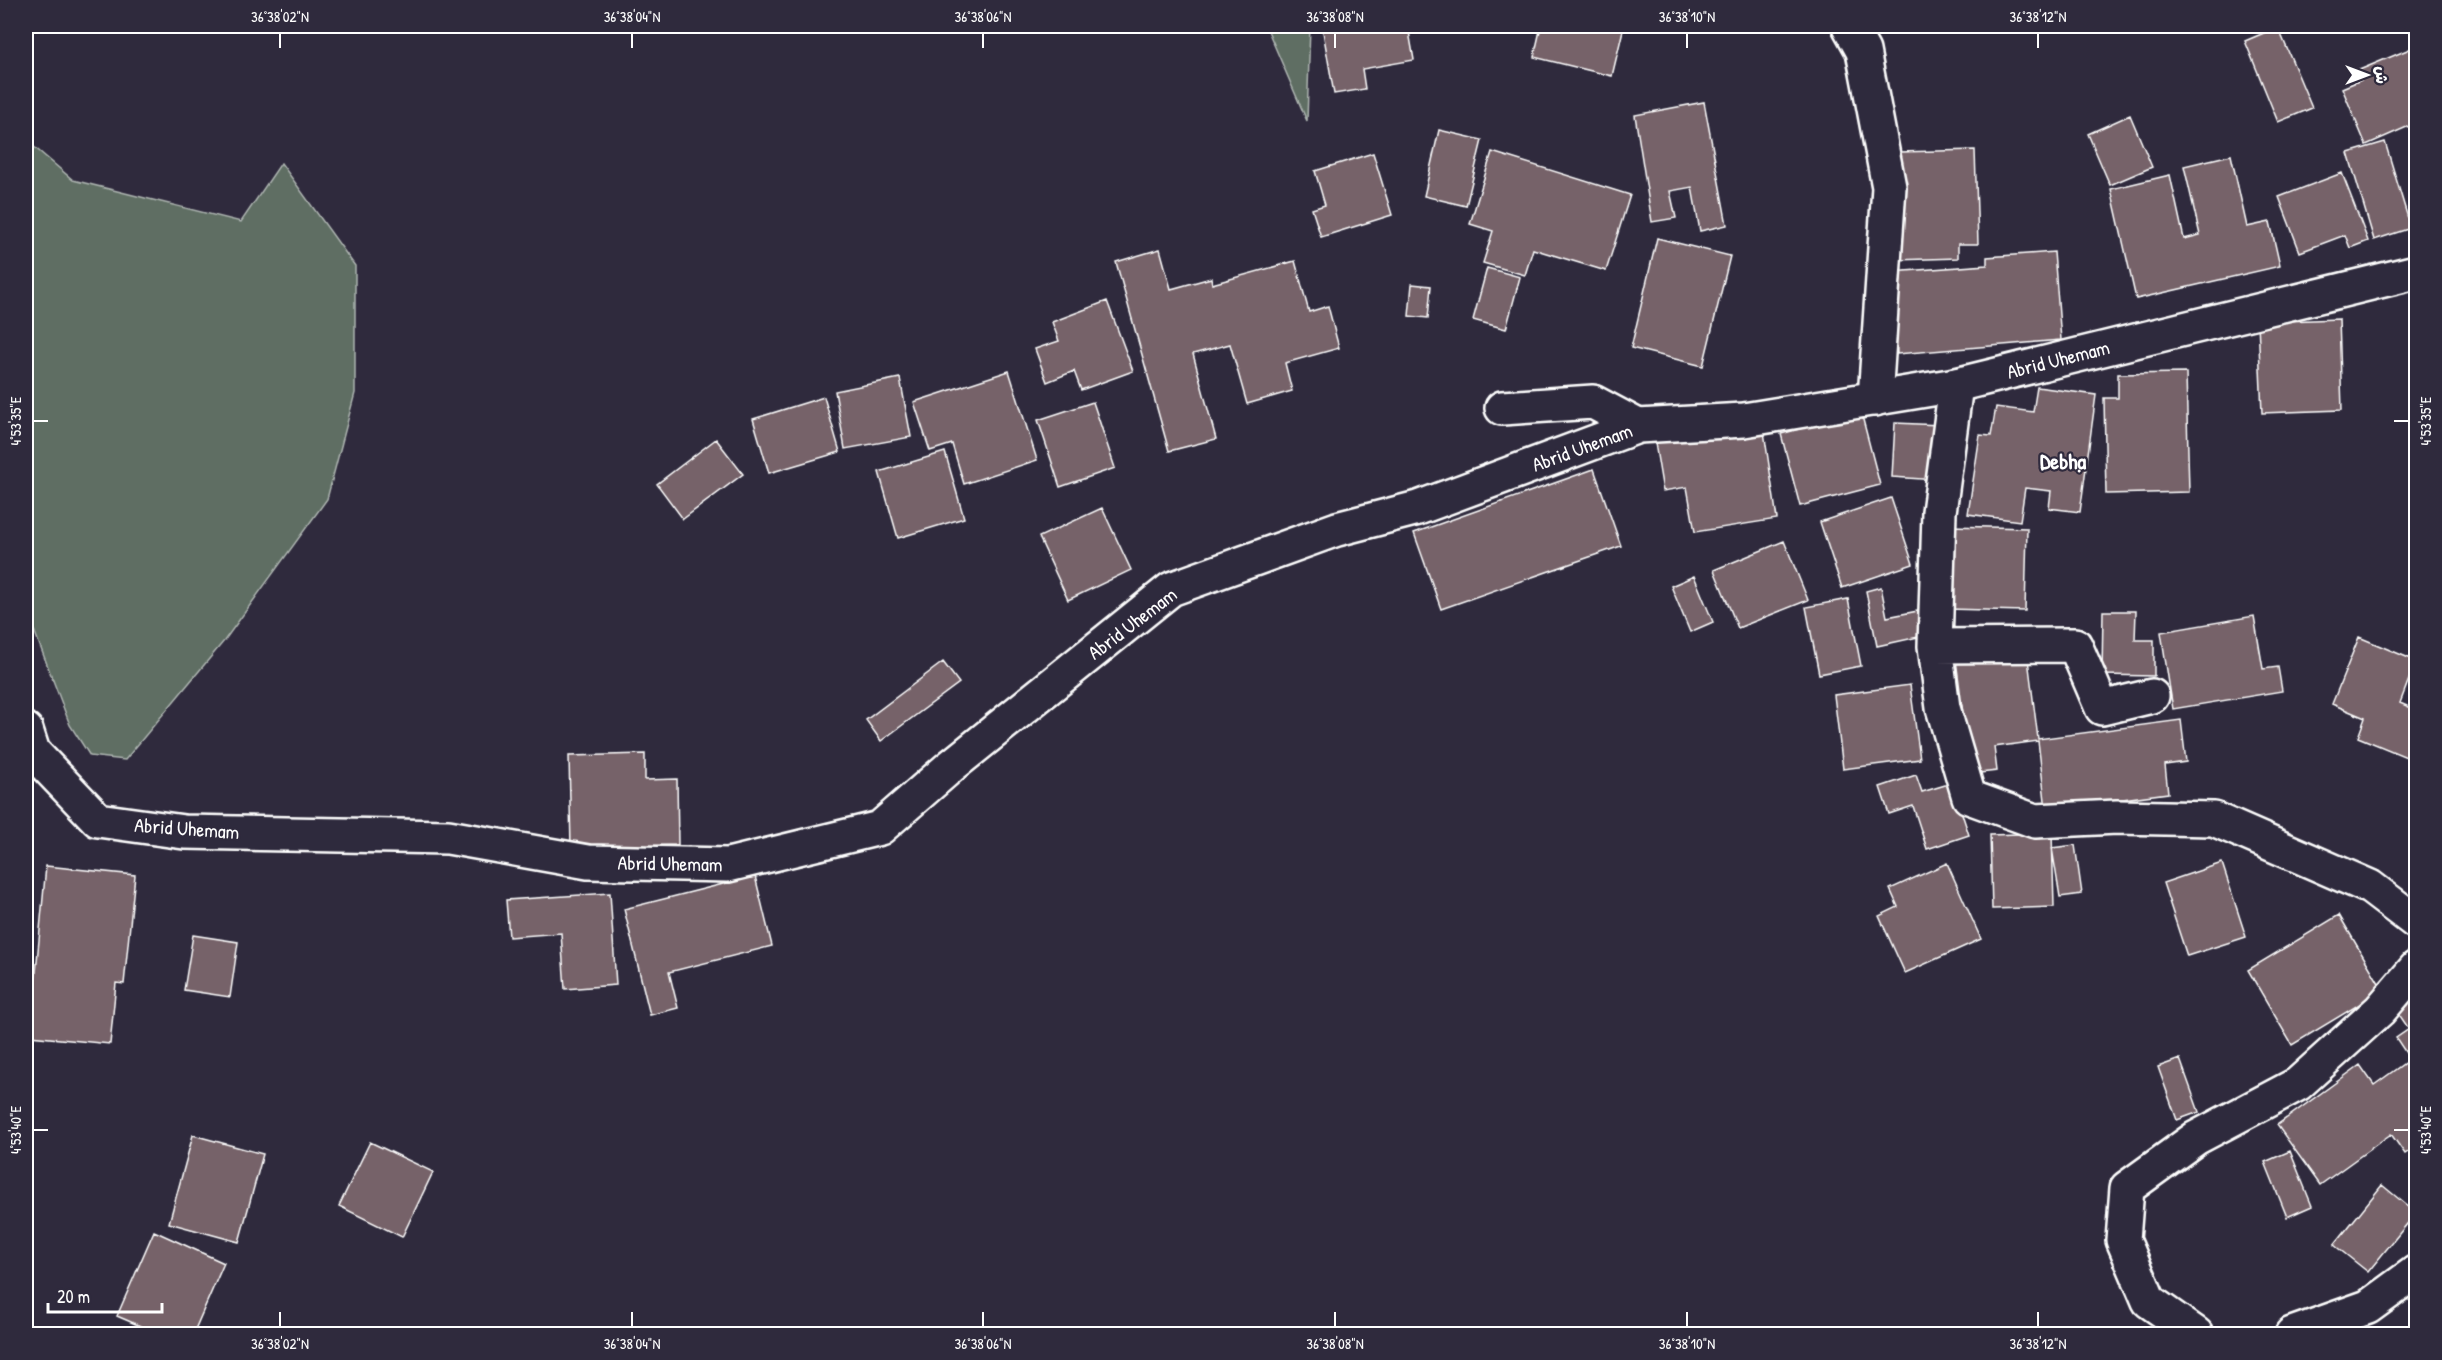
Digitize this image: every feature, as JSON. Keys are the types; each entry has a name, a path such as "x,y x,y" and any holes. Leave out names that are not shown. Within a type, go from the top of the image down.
{"street":[{"path":"1849,26 1863,51 1888,187 1875,399"},
{"name":"Abrid Uhemam","path":"26,730 38,770 98,820 184,831 448,837 588,862 728,865 880,828 950,767 1171,589 1336,530 1418,508 1638,426 1744,420 1956,385 2416,272"},
{"path":"1956,385 1939,512 1935,646 1943,708 1969,797 2035,821 2117,817 2214,819 2370,887 2416,922"},
{"path":"1502,408 1593,402 1638,426"},
{"path":"1935,646 2075,645 2103,708 2152,696"},
{"path":"2196,1335 2149,1301 2123,1240 2127,1188 2196,1138 2298,1084 2380,1010 2416,968"},
{"path":"2292,1335 2368,1307 2416,1272"}],"green space":[{"path":"1266,26 1310,26 1307,121"},
{"path":"26,140 73,180 241,222 281,163 355,266 355,393 327,499 224,641 125,760 90,756 70,725 26,609"}],"building":[{"path":"1322,26 1408,26 1414,60 1362,69 1365,89 1334,94"},
{"path":"1541,26 1624,26 1612,76 1534,57"},
{"path":"2278,27 2312,108 2278,122 2245,41"},
{"path":"2412,48 2416,58 2416,123 2366,145 2342,88 2361,80 2357,71"},
{"path":"1704,102 1727,225 1700,231 1692,187 1670,191 1676,218 1652,222 1635,115"},
{"path":"2130,115 2152,167 2110,185 2088,134"},
{"path":"1439,130 1482,140 1466,206 1424,196"},
{"path":"2385,142 2411,228 2374,240 2348,153"},
{"path":"1975,150 1978,244 1958,244 1958,258 1895,260 1901,195 1900,152"},
{"path":"1492,152 1630,195 1606,271 1533,249 1525,275 1483,263 1493,231 1470,224"},
{"path":"1373,153 1392,215 1321,237 1312,209 1325,205 1315,171"},
{"path":"2231,155 2247,227 2270,222 2280,266 2136,299 2111,189 2170,175 2184,239 2200,235 2184,166"},
{"path":"2342,173 2368,241 2350,248 2345,235 2300,252 2279,197"},
{"path":"1657,238 1730,256 1703,366 1631,348"},
{"path":"1160,249 1171,289 1211,278 1212,284 1295,261 1309,312 1328,306 1339,348 1285,363 1292,391 1247,404 1230,344 1193,354 1216,439 1169,451 1116,262"},
{"path":"2054,252 2061,340 1897,354 1891,272 1987,265 1987,257"},
{"path":"1487,268 1520,277 1506,329 1473,320"},
{"path":"1412,284 1431,286 1428,318 1409,316"},
{"path":"1107,301 1133,371 1081,390 1074,371 1047,382 1035,349 1059,341 1052,322"},
{"path":"2339,319 2342,410 2262,413 2258,322"},
{"path":"1009,371 1037,460 964,484 952,444 930,451 914,402"},
{"path":"2186,373 2189,492 2106,494 2104,398 2118,398 2118,374"},
{"path":"900,378 911,437 845,449 835,391"},
{"path":"2037,387 2096,395 2080,512 2049,508 2051,491 2025,488 2020,521 1968,514 1980,435 1991,436 1996,407 2033,412"},
{"path":"824,397 840,452 769,473 753,419"},
{"path":"1093,402 1115,468 1060,487 1038,420"},
{"path":"1861,412 1880,485 1800,506 1781,434"},
{"path":"1895,423 1940,425 1937,480 1892,477"},
{"path":"1763,425 1777,519 1695,532 1687,487 1663,491 1655,443"},
{"path":"716,439 743,474 683,519 657,484"},
{"path":"945,452 964,518 898,538 879,472"},
{"path":"1594,469 1621,546 1441,609 1414,533"},
{"path":"1891,498 1913,564 1842,588 1820,522"},
{"path":"1102,508 1131,570 1068,600 1039,537"},
{"path":"1949,526 2027,528 2025,611 1947,609"},
{"path":"1784,541 1808,600 1738,628 1714,570"},
{"path":"1694,576 1713,622 1690,632 1671,586"},
{"path":"1881,587 1887,617 1918,611 1923,636 1877,646 1866,591"},
{"path":"1848,599 1861,666 1819,674 1806,607"},
{"path":"2103,611 2136,611 2135,640 2154,640 2154,676 2102,675"},
{"path":"2254,616 2263,669 2278,667 2282,691 2173,709 2161,632"},
{"path":"2359,637 2416,661 2400,703 2416,710 2416,761 2358,737 2365,718 2332,704"},
{"path":"2027,651 2038,739 2181,720 2186,762 2165,765 2168,793 2046,809 2038,741 1994,747 1997,771 1971,774 1956,660"},
{"path":"943,662 959,683 881,741 866,720"},
{"path":"1910,685 1920,759 1843,769 1834,695"},
{"path":"645,754 645,780 677,779 678,845 571,848 569,756"},
{"path":"1916,775 1922,792 1952,783 1969,835 1927,849 1913,806 1889,814 1880,787"},
{"path":"2052,833 2054,907 1992,909 1990,835"},
{"path":"2075,845 2082,894 2060,897 2052,848"},
{"path":"1947,863 1981,939 1905,973 1879,916 1898,907 1890,889"},
{"path":"2222,863 2246,937 2187,956 2163,883"},
{"path":"46,866 135,875 124,984 116,983 110,1044 30,1036"},
{"path":"755,876 772,946 669,972 678,1008 650,1015 624,909"},
{"path":"610,893 616,985 565,989 561,933 509,937 506,900"},
{"path":"2339,915 2383,990 2292,1045 2248,970"},
{"path":"193,935 238,942 230,997 184,990"},
{"path":"2416,995 2416,1146 2405,1154 2391,1134 2320,1185 2277,1125 2360,1065 2374,1085 2410,1059 2396,1038 2409,1029 2396,1010"},
{"path":"2180,1059 2199,1112 2177,1120 2158,1067"},
{"path":"193,1135 263,1154 239,1242 169,1223"},
{"path":"370,1142 433,1172 402,1237 339,1206"},
{"path":"2290,1151 2312,1206 2287,1217 2265,1162"},
{"path":"2382,1185 2416,1213 2368,1272 2334,1245"},
{"path":"154,1231 224,1263 193,1334 159,1334 117,1316"}],"district":[{"name":"Debḥa","path":"2063,461"}]}
